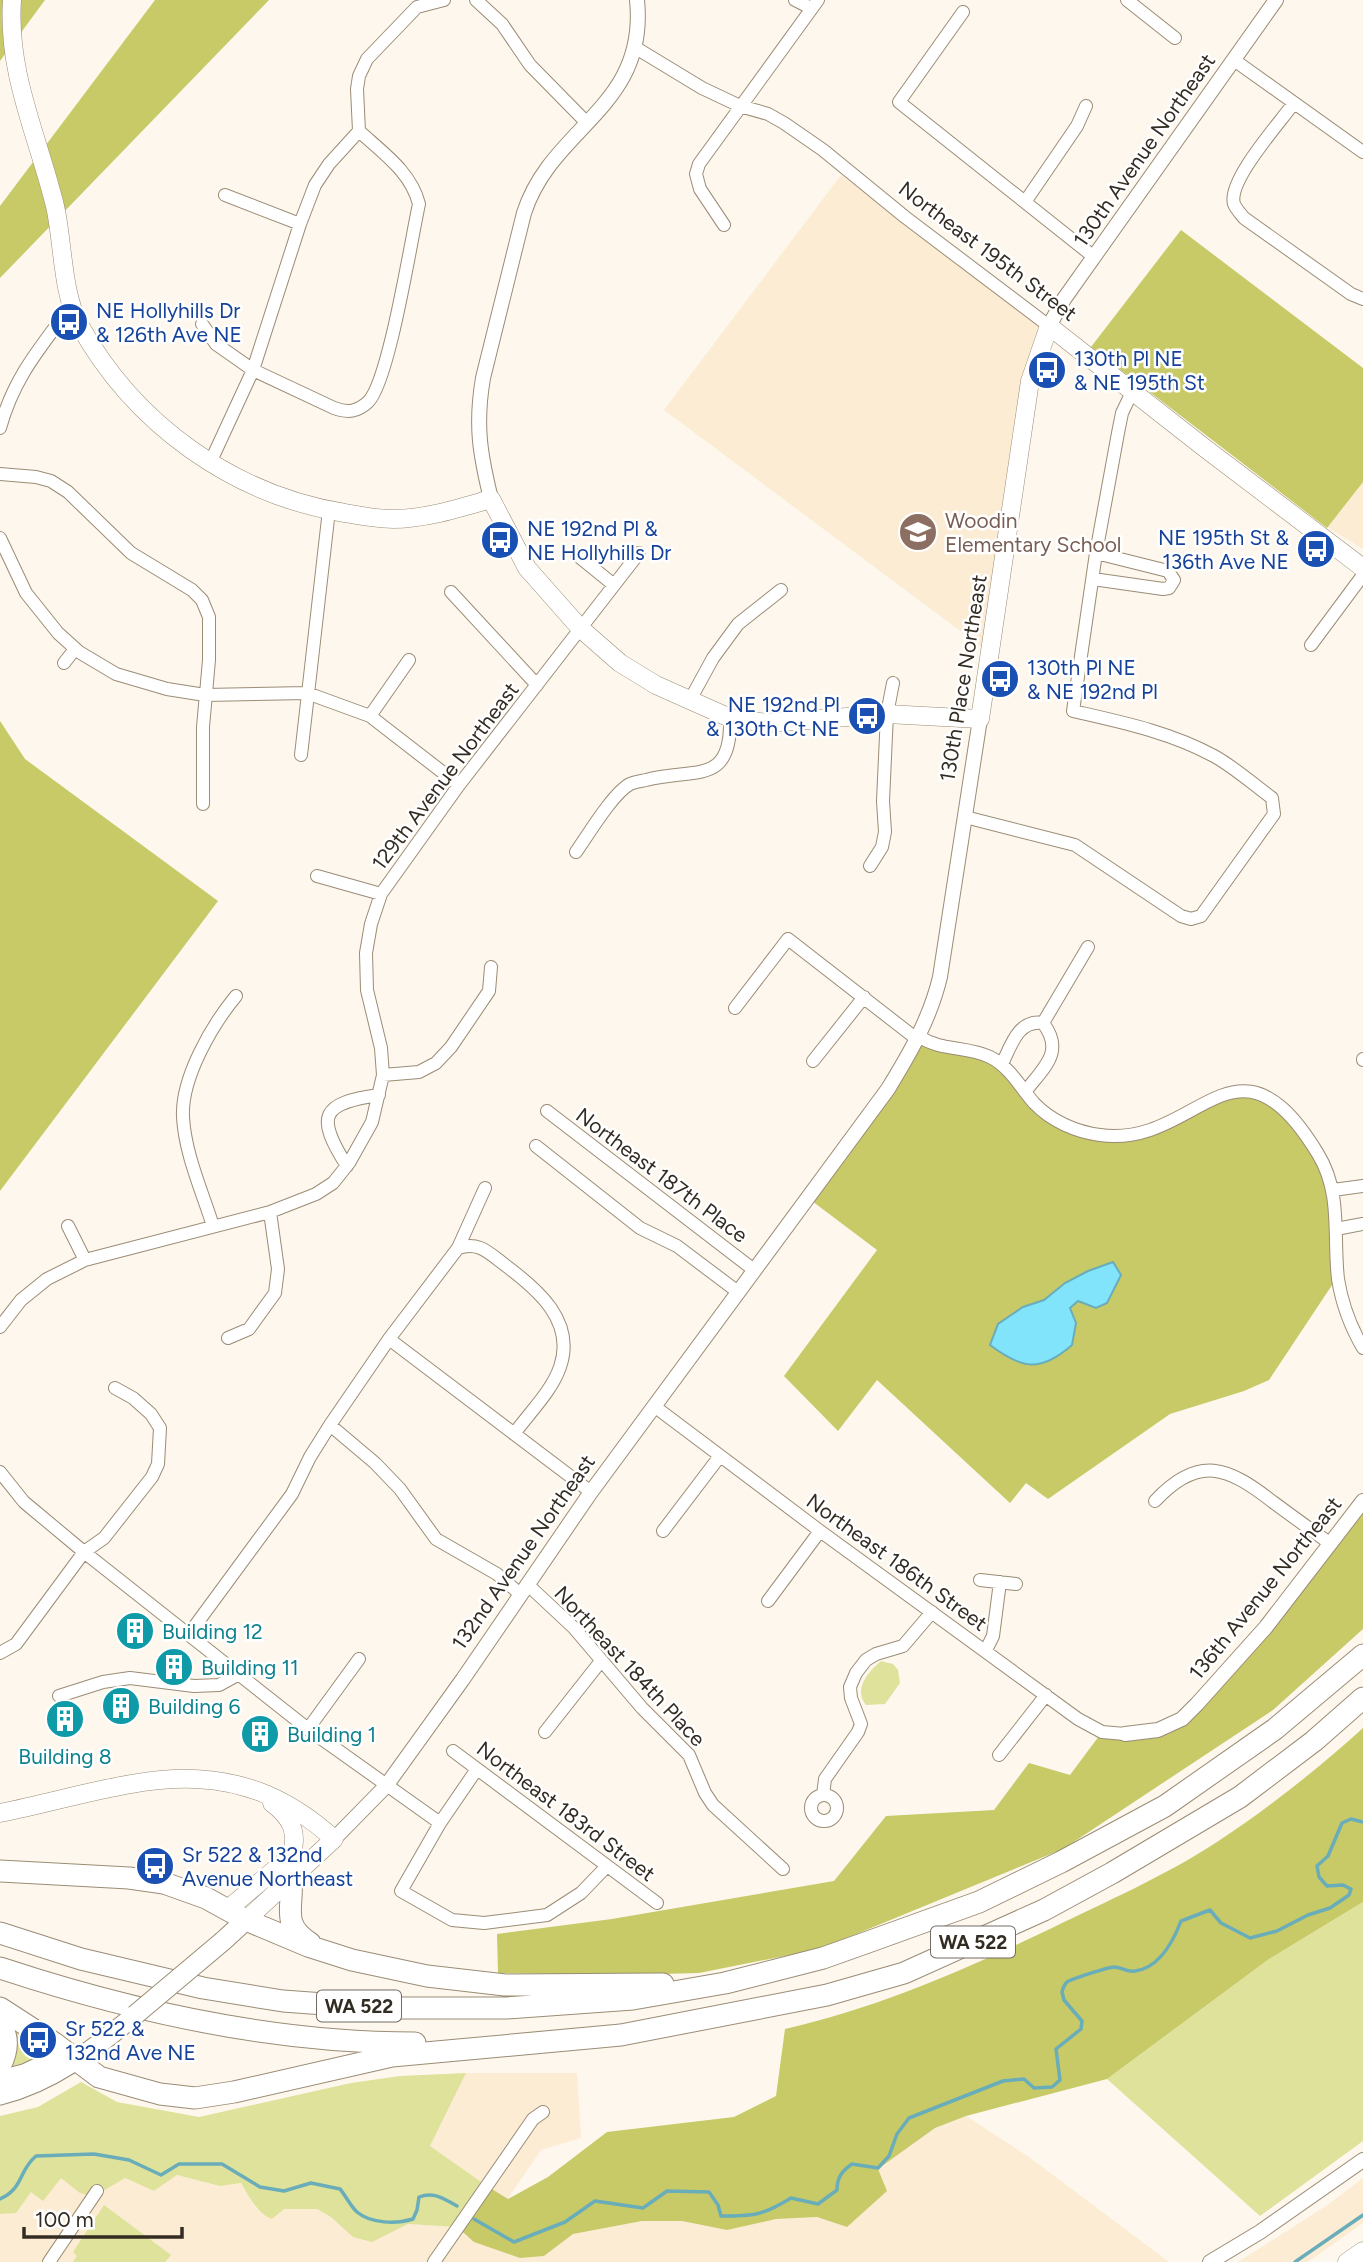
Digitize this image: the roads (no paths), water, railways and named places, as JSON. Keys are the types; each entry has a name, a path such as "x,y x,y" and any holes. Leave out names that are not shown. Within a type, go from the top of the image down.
{"highway":[{"name":"WA 522","path":"0,1933 81,1959 203,1989 283,2001 366,2007 506,2008 633,1999 725,1983 823,1958 881,1938 979,1902 1061,1862 1176,1798 1275,1730 1363,1655"},
{"name":"WA 522","path":"0,1968 138,2009 274,2032 373,2043 525,2042 621,2035 827,1995 904,1973 1044,1910 1168,1841 1240,1797 1314,1741 1363,1698"},
{"path":"0,1871 147,1880 186,1890 324,1951 426,1976 505,1985 725,1983"},
{"path":"291,1878 292,1926 297,1935 324,1951"},
{"path":"0,2008 27,2024 99,2077 160,2094 195,2098 234,2092 393,2056 525,2042"},
{"path":"0,2022 7,2040 0,2066"}],"main road":[{"path":"12,0 15,63 25,111 55,205 71,306 78,324 120,386 170,435 210,463 252,487 329,510 393,519 455,509 491,499 527,568 580,628 620,663 656,685 730,718 768,723 887,715 981,719"},
{"name":"Northeast 195th Street","path":"1049,326 1363,568"},
{"name":"130th Place Northeast","path":"981,719 1030,381 1049,326"},
{"path":"0,1812 154,1779 193,1777 215,1779 269,1794 303,1813 334,1839"},
{"path":"237,1914 291,1856 295,1844 288,1817 249,1787"},
{"name":"132nd Avenue Northeast","path":"0,2095 32,2086 65,2070 76,2059 106,2039 223,1941 237,1914 291,1878 334,1839"},
{"path":"0,2080 24,2074 54,2060 76,2059"},
{"path":"1348,2262 1363,2251"}],"street":[{"path":"202,324 216,344 253,370 334,408 347,412 358,410 370,400 379,385 387,358 419,204 415,188 408,177 359,131 359,76 367,59 417,7 443,0"},
{"path":"468,0 476,0 502,24 530,65 587,122"},
{"path":"491,499 480,451 478,404 524,213 529,197 541,177 618,87 627,72 636,48 639,22 637,0"},
{"path":"724,225 700,189 696,174 699,164 814,4 795,0"},
{"path":"1127,0 1175,38"},
{"name":"130th Avenue Northeast","path":"1049,326 1094,257 1276,0"},
{"path":"963,12 899,102 1094,257"},
{"name":"Northeast 195th Street","path":"636,48 702,88 784,123 823,150 905,218 1049,326"},
{"path":"1234,60 1363,152"},
{"path":"1293,104 1242,173 1234,195 1235,205 1244,218 1351,294 1363,299"},
{"path":"1026,202 1077,126 1086,106"},
{"path":"210,463 253,370 315,185 329,164 359,131"},
{"path":"225,195 300,224"},
{"path":"0,428 8,399 27,365 71,306"},
{"path":"965,817 1074,845 1110,866 1181,916 1191,919 1201,915 1274,814 1272,797 1215,757 1181,740 1142,727 1073,711 1096,553 1122,413 1132,392"},
{"path":"0,474 51,481 68,492 131,553 192,590 202,600 209,617 203,804"},
{"path":"301,755 329,510"},
{"path":"0,538 26,593 58,633 75,649 116,674 167,689 205,695 307,693 370,716 459,785"},
{"name":"129th Avenue Northeast","path":"0,1326 21,1300 47,1279 85,1260 270,1212 316,1194 333,1183 347,1166 372,1122 383,1075 381,1048 367,990 366,953 371,924 381,894 459,785 639,553"},
{"path":"1093,579 1163,589 1169,588 1174,580 1168,571 1096,553"},
{"path":"577,555 614,585"},
{"path":"1311,645 1363,575"},
{"path":"690,700 713,657 738,624 781,590"},
{"path":"451,592 537,685"},
{"path":"64,663 75,649"},
{"path":"370,716 409,660"},
{"path":"870,866 882,847 884,832 887,715 893,682"},
{"path":"576,852 608,806 629,784 670,774 713,769 725,754 730,738 730,718"},
{"name":"130th Place Northeast","path":"919,1038 930,1013 940,977 981,719"},
{"path":"317,876 381,894"},
{"path":"735,1009 788,939 919,1038 945,1048 974,1051 1003,1064 1045,1113 1084,1132 1117,1136 1143,1132 1169,1123 1208,1100 1230,1093 1266,1096 1292,1116 1328,1173 1333,1190 1342,1301 1363,1348"},
{"path":"1043,1023 1088,947"},
{"path":"383,1075 419,1072 436,1063 451,1047 489,991 491,967"},
{"path":"213,1226 188,1147 183,1117 185,1092 218,1018 236,996"},
{"path":"813,1061 864,997"},
{"path":"1003,1064 1021,1029 1035,1022 1043,1023"},
{"path":"1026,1092 1053,1052 1054,1042 1043,1023"},
{"name":"132nd Avenue Northeast","path":"334,1839 386,1786 591,1492 888,1089 919,1038"},
{"path":"347,1166 334,1146 329,1132 331,1112 341,1103 379,1095"},
{"name":"Northeast 187th Place","path":"547,1111 754,1270"},
{"path":"536,1146 640,1228 677,1246 738,1292"},
{"path":"1333,1190 1363,1186"},
{"path":"189,1634 292,1494 330,1425 389,1339 458,1248 485,1188"},
{"path":"228,1338 249,1329 275,1293 278,1269 270,1212"},
{"path":"1336,1229 1363,1224"},
{"path":"68,1226 85,1260"},
{"path":"458,1248 470,1244 482,1247 532,1285 552,1308 559,1326 564,1345 561,1366 514,1434"},
{"path":"389,1339 591,1492"},
{"path":"0,1653 16,1644 84,1552 104,1538 152,1476 158,1464 160,1428 133,1398 115,1388"},
{"name":"Northeast 186th Street","path":"654,1406 1077,1719 1102,1732 1125,1734"},
{"name":"Northeast 184th Place","path":"330,1425 375,1463 400,1489 436,1539 524,1589 574,1628 642,1708 689,1755 713,1805 783,1869"},
{"path":"663,1531 720,1456"},
{"path":"1155,1501 1179,1479 1192,1473 1220,1471 1247,1483 1331,1544"},
{"path":"0,1472 24,1502 84,1552 308,1729 440,1823"},
{"name":"136th Avenue Northeast","path":"1125,1734 1158,1730 1182,1719 1266,1627 1363,1501"},
{"path":"768,1601 820,1531"},
{"path":"980,1580 1016,1584"},
{"path":"986,1650 993,1636 1000,1582"},
{"path":"823,1795 825,1779 859,1732 861,1724 851,1698 850,1687 856,1673 866,1660 876,1654 903,1646 932,1612"},
{"path":"308,1729 359,1659"},
{"path":"545,1732 601,1661"},
{"path":"59,1696 103,1682 130,1678 194,1686 219,1685 239,1674"},
{"path":"999,1755 1046,1695"},
{"name":"Northeast 183rd Street","path":"453,1751 656,1903"},
{"path":"477,1769 440,1823 401,1891 452,1920 484,1923 547,1914 581,1893 607,1866"},
{"path":"434,2262 533,2119 543,2112"},
{"path":"1210,2262 1260,2232 1363,2160"},
{"path":"49,2262 97,2191"}],"water":[{"path":"1113,1262 1121,1275 1107,1303 1096,1308 1078,1301 1070,1308 1076,1323 1072,1345 1061,1354 1040,1364 1022,1363 990,1345 998,1324 1023,1307 1044,1300 1065,1283 1088,1271"}],"waterway":[{"path":"474,2219 514,2242 565,2222 595,2201 643,2208 667,2191 709,2192 718,2205 721,2216 757,2214 791,2198 818,2204 837,2190 841,2175 852,2164 878,2168 889,2156 897,2134 909,2118 1003,2081 1024,2079 1034,2088 1052,2087 1060,2080 1056,2049 1081,2029 1082,2021 1064,2000 1062,1992 1067,1982 1111,1968 1127,1971 1144,1969 1164,1953 1181,1921 1210,1910 1221,1923 1250,1938 1277,1931 1308,1915 1330,1908 1349,1895 1351,1889 1343,1885 1327,1886 1319,1877 1317,1866 1328,1856 1342,1823 1351,1819 1363,1822"},
{"path":"0,2199 13,2190 36,2156 94,2154 129,2160 161,2175 179,2164 222,2164 260,2187 284,2191 311,2183 340,2189 357,2212 377,2221 399,2222 413,2219 419,2197 424,2195 439,2197 457,2206"},
{"path":"1295,2262 1363,2215"}],"place":[{"name":"NE Hollyhills Dr & 126th Ave NE","path":"69,322"},
{"name":"130th Pl NE & NE 195th St","path":"1047,370"},
{"name":"Woodin Elementary School","path":"918,532"},
{"name":"NE 192nd Pl & NE Hollyhills Dr","path":"500,540"},
{"name":"NE 195th St & 136th Ave NE","path":"1316,549"},
{"name":"130th Pl NE & NE 192nd Pl","path":"1000,679"},
{"name":"NE 192nd Pl & 130th Ct NE","path":"867,716"},
{"name":"Building 12","path":"135,1631"},
{"name":"Building 11","path":"174,1667"},
{"name":"Building 6","path":"121,1706"},
{"name":"Building 8","path":"65,1719"},
{"name":"Building 1","path":"260,1734"},
{"name":"Sr 522 & 132nd Avenue Northeast","path":"155,1866"},
{"name":"Sr 522 & 132nd Ave NE","path":"38,2040"}]}
